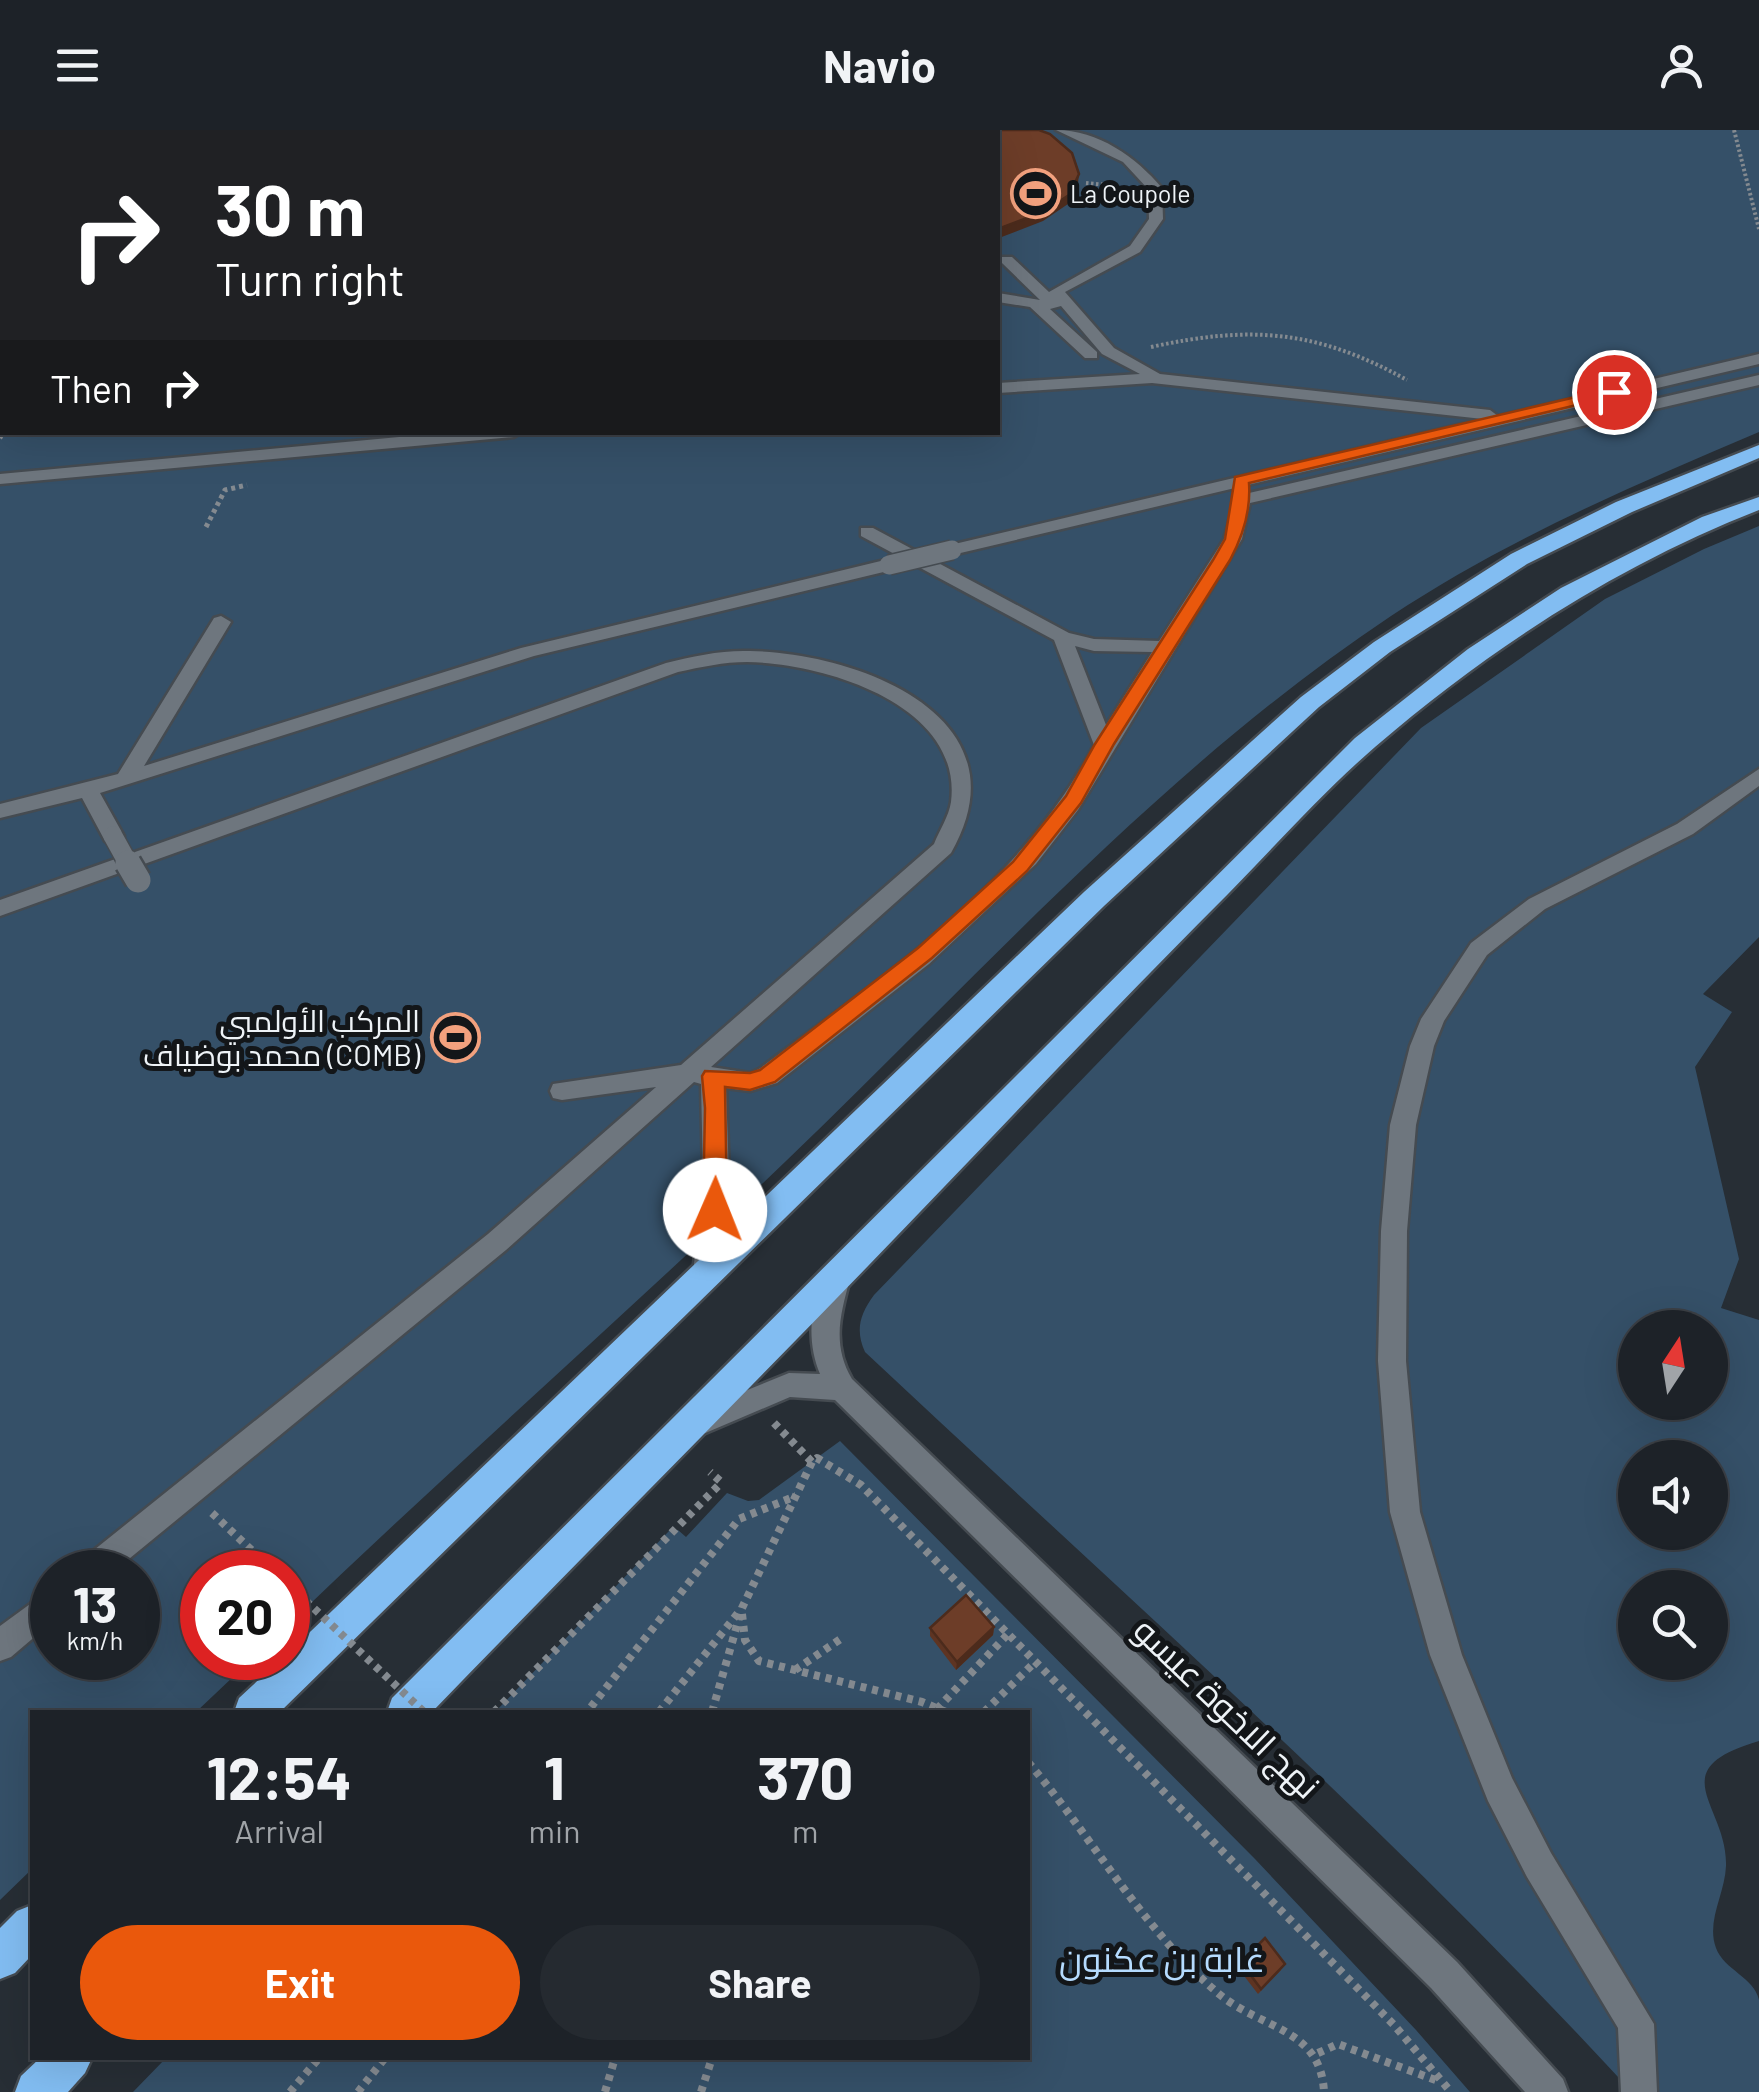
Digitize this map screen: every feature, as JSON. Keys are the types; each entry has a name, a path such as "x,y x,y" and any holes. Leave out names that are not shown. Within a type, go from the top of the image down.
{"highway":[{"path":"255,1710 1094,899 1344,674 1426,616 1519,559 1624,506 1759,452"},
{"path":"408,1710 678,1432 836,1280 1137,968 1364,742 1476,654 1569,593 1710,522 1759,503"},
{"path":"0,1958 30,1928"},
{"path":"37,2092 68,2060"}],"street":[{"path":"1063,130 1128,159 1155,188 1158,203 1156,219 1135,249 1116,263 1058,288 1072,324 1094,360 1088,380"},
{"path":"1008,260 1072,324"},
{"path":"1000,298 1030,300 1101,343 1130,366 1176,380"},
{"path":"1242,490 1504,417 1759,360"},
{"path":"1000,388 1088,380 1176,380 1504,417"},
{"path":"0,811 88,790 528,652 952,550 1759,380"},
{"path":"0,479 481,435"},
{"path":"562,1091 702,1074 750,1082 768,1076 925,953 1020,866 1056,825 1233,539 1242,490"},
{"path":"867,532 1062,637 1094,645 1168,647"},
{"path":"126,778 221,622"},
{"path":"1062,637 1104,744"},
{"path":"0,908 672,668 714,658 757,656 842,670 875,683 928,715 946,735 965,784 955,830 943,848 702,1074 117,1550"},
{"path":"1639,2092 1636,2024 1538,1864 1500,1789 1446,1656 1404,1512 1392,1361 1394,1231 1403,1126 1422,1046 1433,1019 1479,949 1538,904 1685,829 1759,776"},
{"path":"88,790 138,880"},
{"path":"702,1074 717,1108 715,1210 706,1274"},
{"path":"836,1280 822,1338 826,1362 842,1388"},
{"path":"678,1432 789,1385 842,1388"},
{"name":"نهج الاخوة عيسو","path":"842,1388 1430,1962 1550,2092"},
{"path":"0,1646 30,1621"}],"path":[{"path":"1734,130 1759,229"},
{"path":"1101,343 1124,339 1135,351 1228,332 1303,336 1370,358 1460,411"},
{"path":"751,1400 812,1462"},
{"path":"713,1710 742,1608 812,1462 818,1458 861,1485 1394,2025 1447,2088"},
{"path":"496,1710 718,1485 720,1481 710,1472"},
{"path":"590,1710 739,1518 796,1496"},
{"path":"207,1508 252,1550"},
{"path":"310,1605 422,1710"},
{"path":"742,1608 743,1636 749,1652 759,1661 938,1710"},
{"path":"661,1710 742,1608"},
{"path":"943,1710 1008,1634"},
{"path":"795,1670 842,1638"},
{"path":"986,1710 1035,1662"},
{"path":"1030,1764 1067,1804 1162,1939 1234,2006 1298,2038 1318,2053 1326,2071 1324,2092"},
{"path":"1318,2053 1338,2044 1374,2055 1447,2088"},
{"path":"290,2092 317,2060"},
{"path":"358,2092 383,2060"},
{"path":"605,2092 614,2060"},
{"path":"701,2092 711,2060"}],"green space":[{"name":"المركب الأولمبي محمد بوضياف (COMB)","path":"1000,130 1759,130 1759,432 1525,538 1435,588 1308,675 1228,739 1076,875 786,1161 310,1604 310,1550 180,1550 180,1680 230,1680 198,1710 30,1710 30,1871 0,1900 0,435 1000,435"},
{"path":"1759,526 1759,937 1703,994 1732,1012 1695,1067 1739,1259 1721,1308 1727,1310 1618,1310 1618,1420 1728,1420 1728,1310 1759,1320 1759,1741 1729,1752 1712,1764 1705,1777 1724,1844 1726,1866 1714,1938 1720,1956 1751,1985 1759,2000 1759,2092 1632,2092 1541,1995 1352,1807 865,1352 860,1329 862,1316 874,1295 1421,728 1605,599"},
{"name":"غابة بن عكنون","path":"840,1441 1255,1859 1470,2092 133,2092 164,2060 1030,2060 1030,1710 497,1710 669,1531 678,1530 686,1537 727,1493 748,1501 759,1500"}],"building":[{"name":"La Coupole","path":"1000,130 1039,130 1050,134 1072,153 1079,174 1069,195 1043,212 1000,228"},
{"path":"966,1595 994,1627 957,1662 930,1628"},
{"path":"1265,1938 1285,1964 1261,1989 1241,1962"}],"place":[{"name":"La Coupole","path":"1035,193"},
{"name":"المركب الأولمبي محمد بوضياف (COMB)","path":"455,1037"}],"route":[{"path":"715,1210 717,1108 713,1076 750,1082 768,1076 925,953 1020,866 1074,799 1104,744 1210,581 1233,539 1242,500 1241,480 1614,392"}]}
